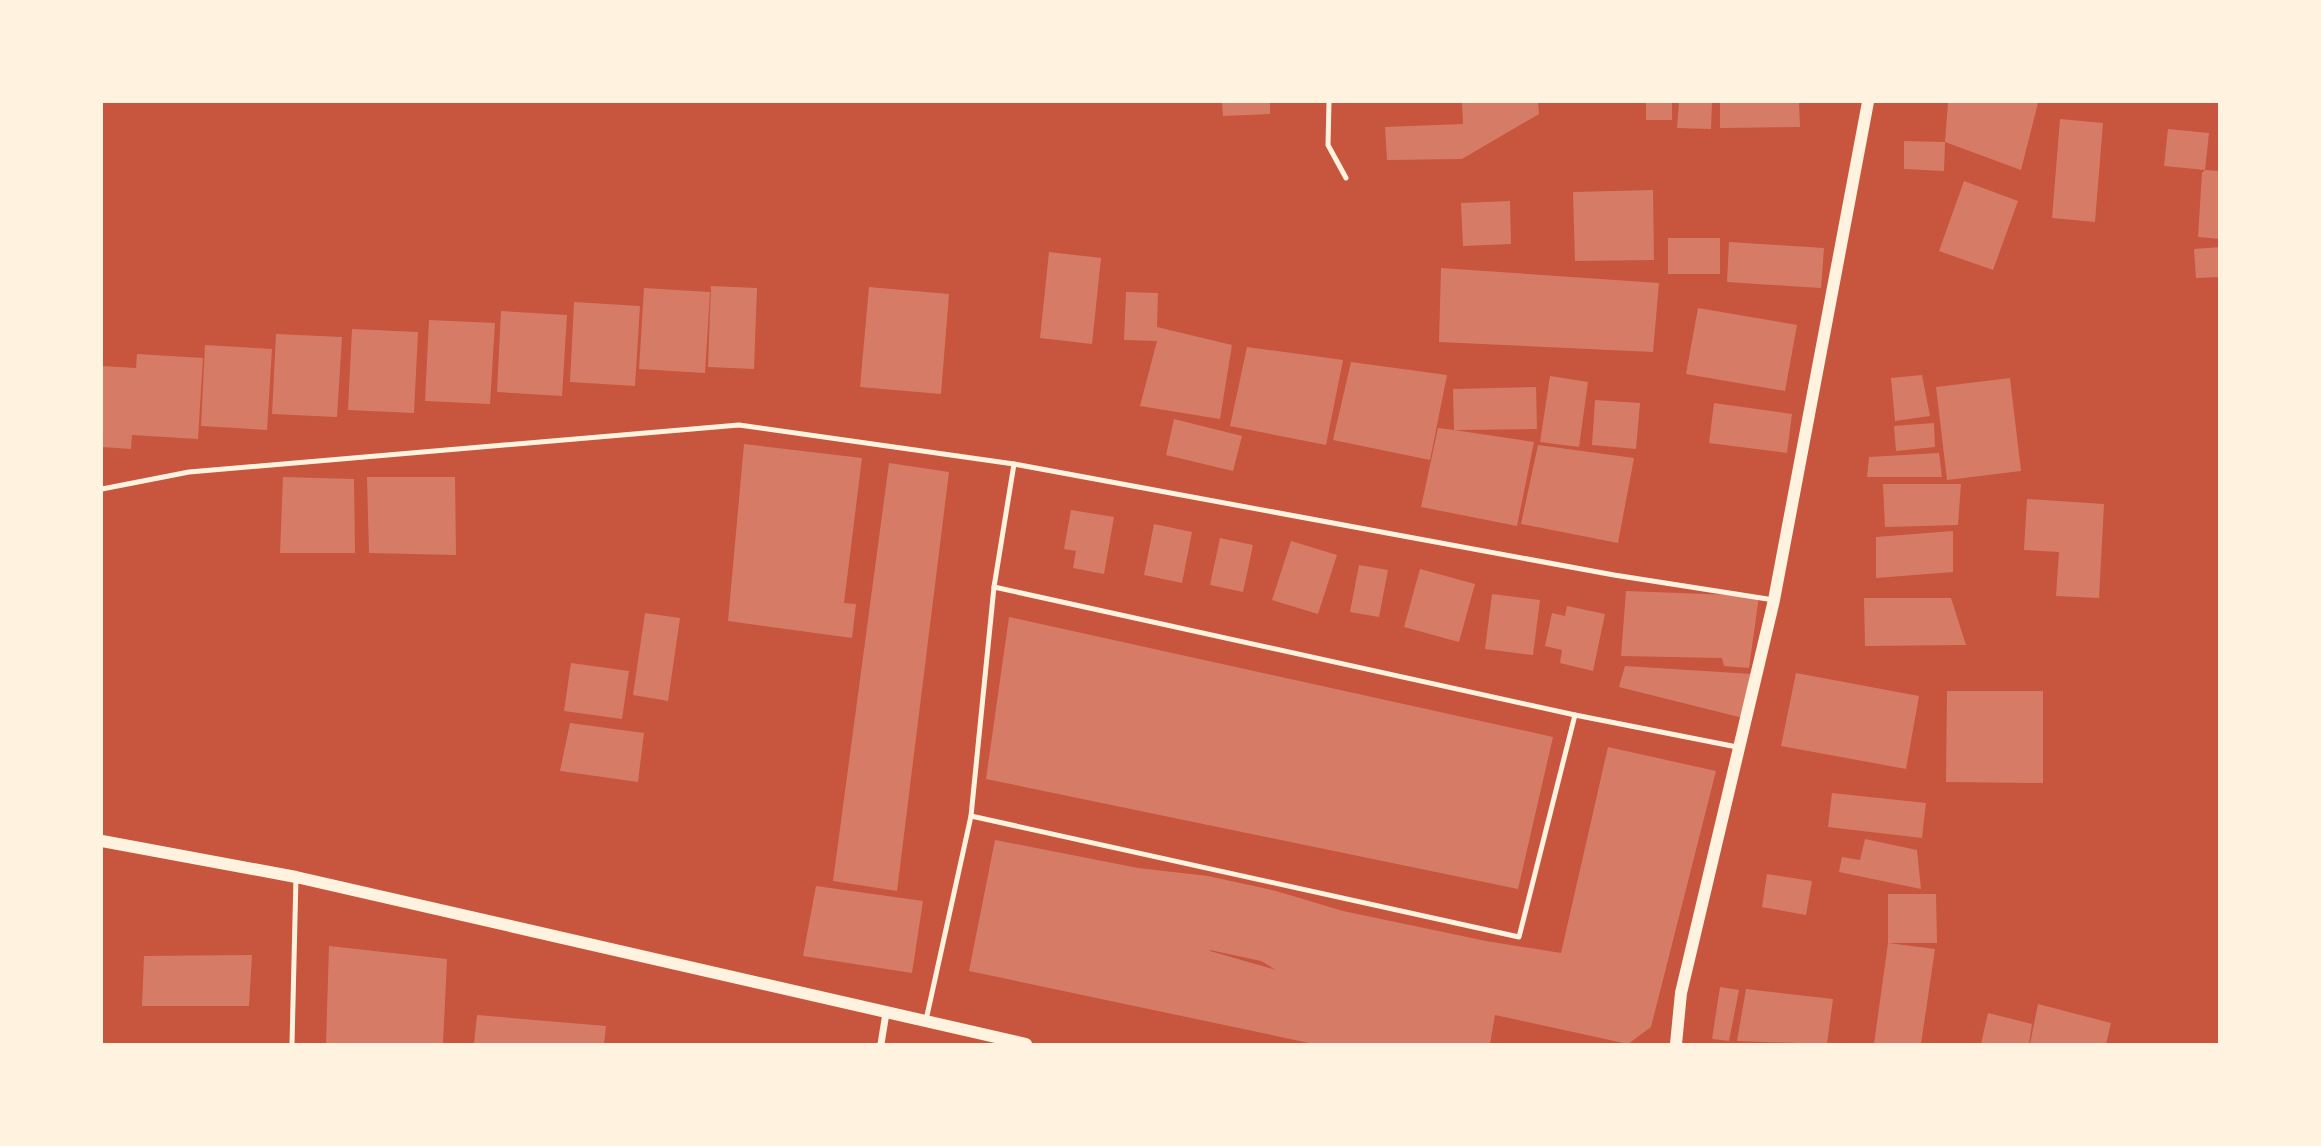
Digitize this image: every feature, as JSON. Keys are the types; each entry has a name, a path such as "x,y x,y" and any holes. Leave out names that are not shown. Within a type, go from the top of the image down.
{"street":[{"path":"1671,1044 1774,600 1868,102"},
{"path":"102,841 296,877 1026,1045"},
{"path":"881,1045 886,1013"}],"lane":[{"path":"1329,102 1328,145 1346,178"},
{"path":"102,489 189,472 738,425 1014,464 1614,575 1774,600"},
{"path":"925,1023 971,816 994,587 1014,464"},
{"path":"994,587 1575,715 1741,747"},
{"path":"971,816 1519,937 1575,715"},
{"path":"292,1045 296,877"}],"building":[{"path":"1222,102 1270,102 1270,114 1223,116"},
{"path":"1462,102 1538,102 1539,114 1462,159 1387,160 1385,127 1463,124"},
{"path":"1646,102 1672,102 1672,120 1646,120"},
{"path":"1679,102 1712,102 1711,129 1677,128"},
{"path":"1720,102 1799,102 1800,127 1720,128"},
{"path":"1948,102 2038,103 2021,170 1945,142"},
{"path":"2060,119 2103,123 2095,222 2052,218"},
{"path":"2168,129 2209,133 2205,170 2164,166"},
{"path":"1904,141 1945,142 1944,171 1904,169"},
{"path":"2205,170 2220,171 2220,239 2198,237 2202,173"},
{"path":"1964,181 2018,201 1993,270 1939,251"},
{"path":"1653,190 1654,260 1575,261 1573,192"},
{"path":"1510,201 1511,244 1463,246 1461,203"},
{"path":"1668,238 1720,238 1720,274 1668,274"},
{"path":"1729,242 1824,248 1821,288 1727,282"},
{"path":"2220,247 2220,277 2196,278 2194,249"},
{"path":"1049,252 1101,258 1092,344 1040,338"},
{"path":"1441,268 1659,283 1653,352 1439,342"},
{"path":"711,286 757,288 754,369 708,367"},
{"path":"869,287 949,294 941,394 860,387"},
{"path":"644,288 710,292 705,373 639,369"},
{"path":"1126,292 1158,293 1157,327 1232,345 1220,419 1140,406 1157,341 1124,340"},
{"path":"574,302 640,306 635,386 570,382"},
{"path":"1698,308 1797,325 1785,391 1686,374"},
{"path":"501,311 567,315 562,396 497,392"},
{"path":"429,320 495,323 490,404 425,401"},
{"path":"352,329 418,332 414,413 348,410"},
{"path":"276,334 342,337 337,417 272,414"},
{"path":"205,345 272,349 267,430 201,426"},
{"path":"1247,347 1343,360 1326,445 1230,426"},
{"path":"137,354 203,358 198,439 132,435 131,449 102,447 102,366 136,368"},
{"path":"1351,362 1447,375 1430,460 1333,440"},
{"path":"1922,375 1930,416 1895,421 1891,378"},
{"path":"1550,376 1588,382 1579,447 1540,442"},
{"path":"2010,378 2021,471 1947,480 1936,387"},
{"path":"1536,387 1537,429 1454,430 1453,389"},
{"path":"1595,400 1640,403 1636,449 1592,445"},
{"path":"1714,403 1792,414 1787,453 1709,443"},
{"path":"1174,419 1242,436 1233,471 1166,455"},
{"path":"1934,423 1935,447 1896,451 1894,426"},
{"path":"1438,428 1534,442 1517,526 1421,507"},
{"path":"744,444 862,458 844,603 856,604 852,638 728,621"},
{"path":"1538,445 1634,458 1618,543 1521,524"},
{"path":"1939,453 1942,477 1867,477 1869,457"},
{"path":"889,463 949,472 897,891 833,881"},
{"path":"283,477 354,479 355,553 280,553"},
{"path":"367,477 455,477 456,555 369,553"},
{"path":"1883,484 1961,484 1958,525 1885,527"},
{"path":"2027,499 2104,504 2099,598 2056,596 2059,552 2024,550"},
{"path":"1071,510 1114,517 1104,574 1073,568 1076,551 1064,549"},
{"path":"1154,524 1192,532 1182,583 1144,575"},
{"path":"1953,531 1953,572 1876,578 1876,537"},
{"path":"1220,538 1253,545 1243,592 1210,585"},
{"path":"1291,541 1337,555 1318,614 1272,600"},
{"path":"1359,565 1388,570 1379,617 1350,612"},
{"path":"1420,569 1475,584 1459,642 1404,627"},
{"path":"1626,591 1759,596 1749,668 1724,666 1722,658 1621,656"},
{"path":"1492,594 1540,600 1533,655 1485,649"},
{"path":"1864,598 1951,598 1966,645 1865,646"},
{"path":"1567,606 1605,614 1593,671 1560,663 1562,650 1545,646 1552,613 1565,616"},
{"path":"645,613 680,618 668,701 633,695"},
{"path":"1009,617 1553,737 1518,889 986,779"},
{"path":"571,663 629,671 622,719 564,711"},
{"path":"1625,666 1752,674 1743,718 1619,687"},
{"path":"1796,673 1919,696 1906,769 1781,746"},
{"path":"1947,691 2043,691 2043,783 1946,782"},
{"path":"570,723 644,733 638,782 560,771"},
{"path":"1608,747 1716,771 1651,1027 1628,1044 1495,1015 1490,1044 1314,1044 969,971 995,840 1138,868 1208,876 1276,891 1343,911 1486,941 1561,953","holes":["1210,950 1261,961 1276,970"]},
{"path":"1832,793 1926,803 1922,838 1828,827"},
{"path":"1865,839 1917,850 1921,889 1839,872 1842,857 1860,860"},
{"path":"1767,874 1812,881 1806,915 1762,907"},
{"path":"816,886 923,901 912,973 803,956"},
{"path":"1888,894 1936,894 1937,943 1888,943"},
{"path":"1888,943 1935,949 1921,1044 1874,1044"},
{"path":"329,946 447,959 443,1044 326,1044"},
{"path":"252,955 249,1006 142,1006 144,956"},
{"path":"1720,987 1739,990 1729,1041 1712,1039"},
{"path":"1746,989 1833,999 1827,1044 1737,1041"},
{"path":"2038,1004 2111,1023 2106,1044 2030,1044"},
{"path":"1988,1013 2032,1024 2029,1044 1981,1044"},
{"path":"477,1015 606,1026 604,1044 474,1044"}]}
